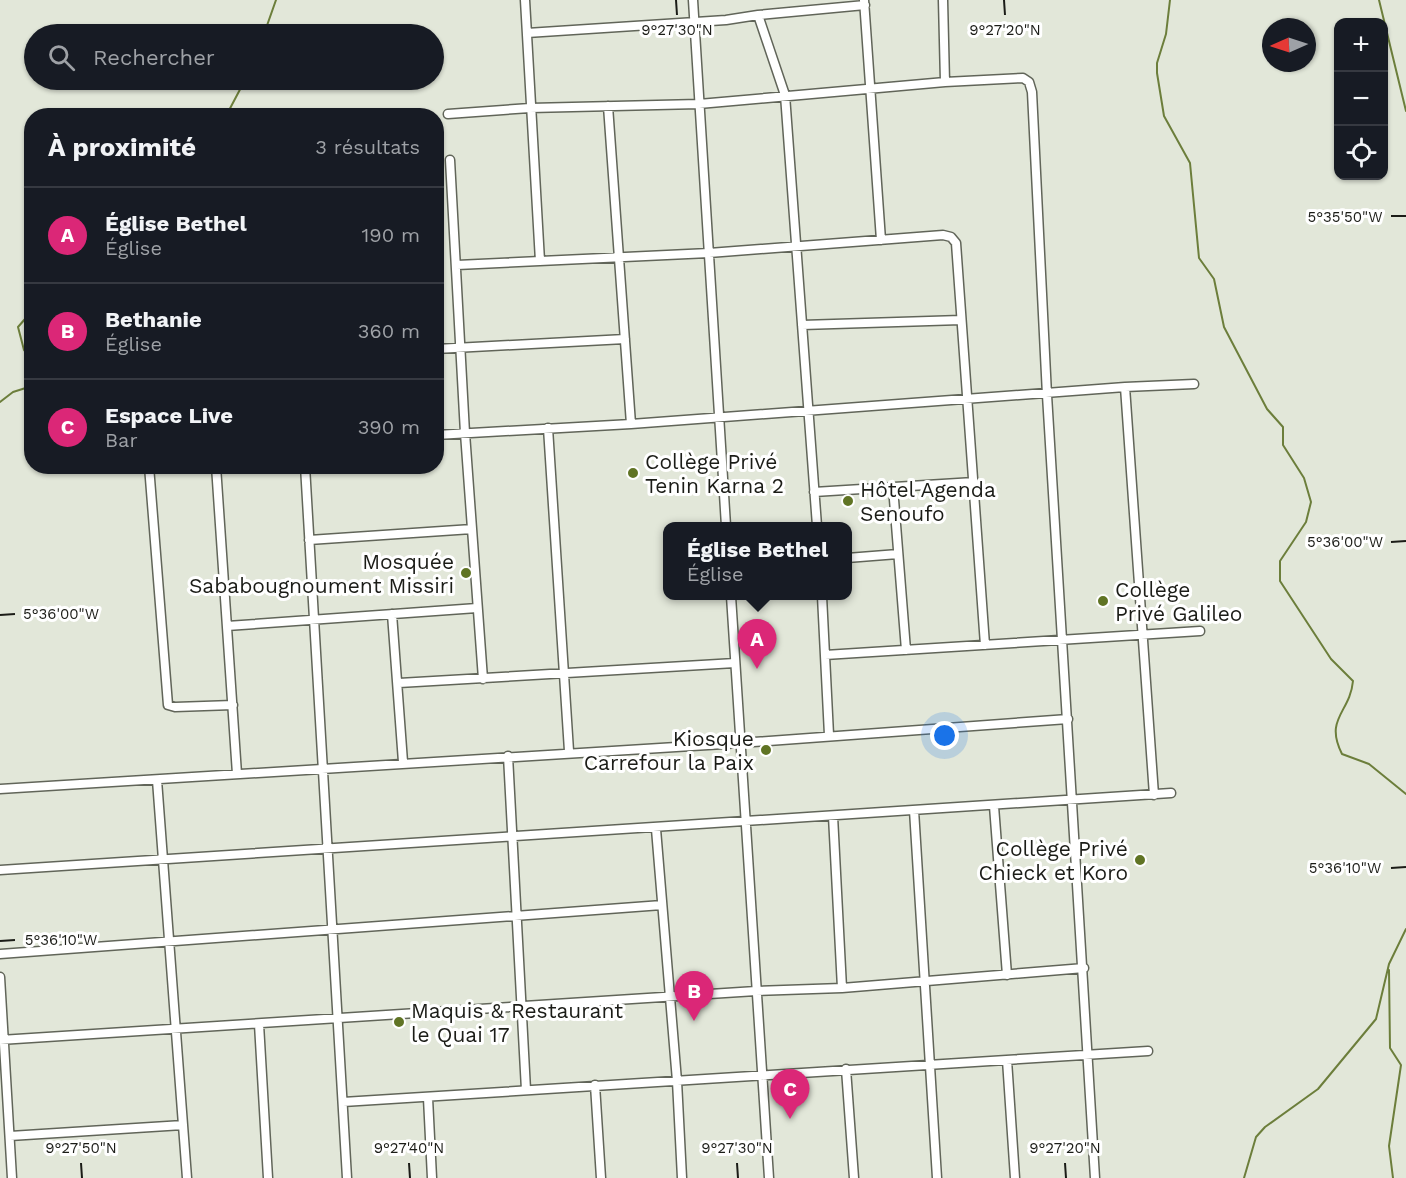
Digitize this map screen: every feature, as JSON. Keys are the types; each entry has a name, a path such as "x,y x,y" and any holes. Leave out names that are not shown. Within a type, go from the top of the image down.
{"street":[{"path":"525,0 540,261"},
{"path":"693,0 726,522"},
{"path":"943,0 945,82"},
{"path":"527,33 726,21 758,15 864,3 881,240"},
{"path":"758,15 785,95 817,522"},
{"path":"448,114 530,108 699,104 785,95 871,91 945,82 1023,78 1029,82 1032,92 1047,394 1074,802 1095,1178"},
{"path":"608,106 631,424"},
{"path":"450,159 465,433 483,679"},
{"path":"457,265 709,253 943,235 951,237 956,243 985,645"},
{"path":"802,325 961,320"},
{"path":"444,349 625,339"},
{"path":"444,434 631,424 1125,387 1194,384"},
{"path":"1125,387 1154,795"},
{"path":"548,428 569,751"},
{"path":"150,474 166,701 171,707 233,705"},
{"path":"217,474 237,774"},
{"path":"305,474 312,620 347,1178"},
{"path":"814,492 974,482"},
{"path":"893,487 906,650"},
{"path":"309,540 472,529"},
{"path":"852,558 898,554"},
{"path":"731,600 769,1178"},
{"path":"822,600 829,735"},
{"path":"227,626 477,608"},
{"path":"392,614 399,683 403,762"},
{"path":"825,655 1200,631"},
{"path":"399,683 735,663"},
{"path":"0,789 569,751 740,743 1068,719"},
{"path":"508,756 526,1090"},
{"path":"158,780 187,1178"},
{"path":"0,870 914,810 1074,802 1171,793"},
{"path":"994,806 1007,975"},
{"path":"914,810 937,1178"},
{"path":"833,816 842,988"},
{"path":"656,828 677,1081 682,1178"},
{"path":"0,954 662,905"},
{"path":"2,1040 338,1020 756,991 842,988 1084,968"},
{"path":"0,977 12,1178"},
{"path":"259,1024 268,1178"},
{"path":"343,1102 1148,1051"},
{"path":"1007,1060 1015,1178"},
{"path":"846,1069 854,1178"},
{"path":"595,1085 601,1178"},
{"path":"428,1098 432,1178"},
{"path":"10,1136 183,1125"}],"waterway":[{"path":"268,24 276,0"},
{"path":"1170,0 1166,34 1157,63 1157,73 1164,116 1190,163 1199,258 1214,279 1224,327 1267,409 1283,427 1283,445 1304,478 1311,502 1306,522 1280,561 1280,581 1331,659 1353,681 1351,692 1337,724 1337,742 1342,754 1369,764 1406,794"},
{"path":"1379,0 1406,111"},
{"path":"230,108 240,90"},
{"path":"24,320 18,327 24,350"},
{"path":"0,402 13,392 24,389"},
{"path":"1244,1178 1256,1137 1265,1127 1318,1089 1376,1019 1389,964 1406,929"},
{"path":"1389,970 1390,1048 1401,1065 1389,1146 1393,1178"}],"place":[{"name":"Collège Privé Tenin Karna 2","path":"633,473"},
{"name":"Hôtel Agenda Senoufo","path":"848,501"},
{"name":"Mosquée Sababougnoument Missiri","path":"466,573"},
{"name":"Collège Privé Galileo","path":"1103,601"},
{"name":"Église Bethel","path":"757,669"},
{"name":"Kiosque Carrefour la Paix","path":"766,750"},
{"name":"Collège Privé Chieck et Koro","path":"1140,860"},
{"name":"Bethanie","path":"694,1021"},
{"name":"Maquis & Restaurant le Quai 17","path":"399,1022"},
{"name":"Espace Live","path":"790,1119"}]}
